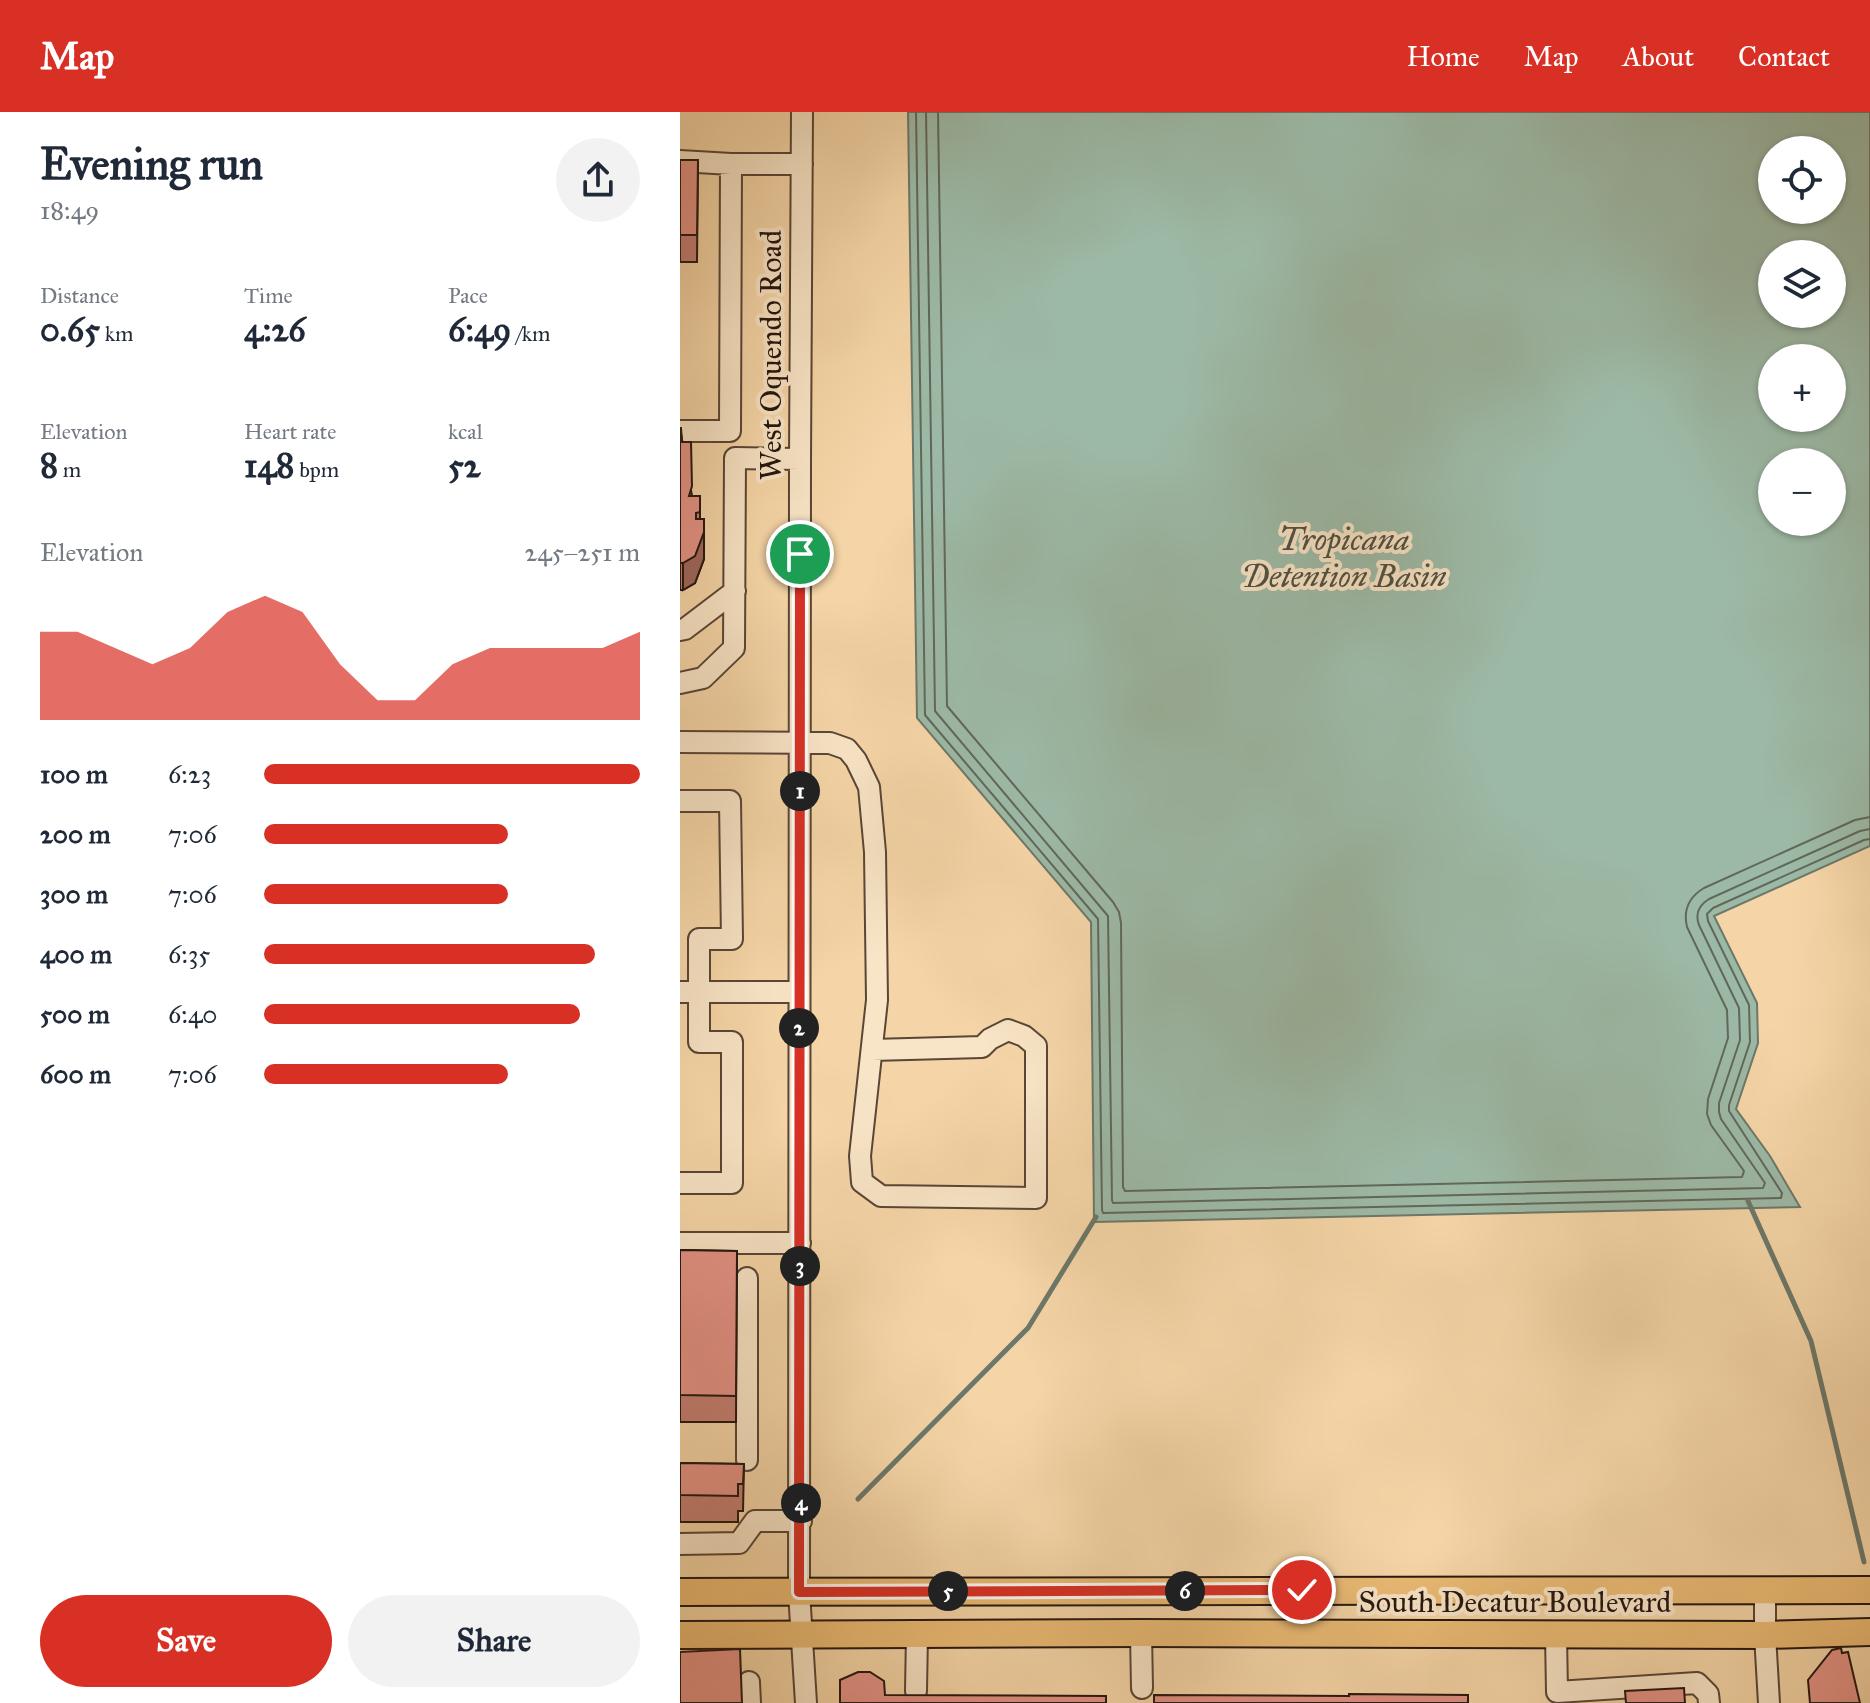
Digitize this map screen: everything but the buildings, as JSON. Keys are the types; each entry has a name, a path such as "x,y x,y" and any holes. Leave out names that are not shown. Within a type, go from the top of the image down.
{"main road":[{"name":"South Decatur Boulevard","path":"680,1592 1870,1590"},
{"name":"South Decatur Boulevard","path":"680,1635 1765,1635 1870,1632"}],"street":[{"name":"West Oquendo Road","path":"802,112 799,1592 806,1703"},
{"path":"680,161 802,164"},
{"path":"680,431 730,431 731,164"},
{"path":"680,683 703,678 734,648 735,458 800,459"},
{"path":"680,630 735,591"},
{"path":"680,742 830,743 847,749 856,760 869,787 875,852 877,1000 860,1156 862,1182 881,1196 1036,1198 1036,1046 1024,1036 1008,1030 982,1047 872,1050"},
{"path":"680,801 730,801 732,939 699,939 689,992 699,1042 732,1042 732,1183 680,1183"},
{"path":"689,992 799,992"},
{"path":"680,1243 800,1243"},
{"path":"747,1278 747,1460"},
{"path":"680,1544 739,1543 755,1521 801,1521"},
{"path":"1765,1590 1769,1703"},
{"path":"1141,1633 1142,1688"},
{"path":"916,1691 917,1634"},
{"path":"1556,1635 1555,1698 1697,1683 1708,1694 1709,1703"}],"water":[{"name":"Tropicana Detention Basin","path":"908,112 1870,112 1870,846 1714,916 1757,1003 1758,1043 1736,1109 1770,1156 1800,1207 1094,1222 1091,922 917,718"}],"waterway":[{"path":"1748,1201 1811,1341 1864,1562"},
{"path":"858,1499 1028,1328 1096,1217"}],"route":[{"path":"800,554 799,1592 1302,1590"}]}
